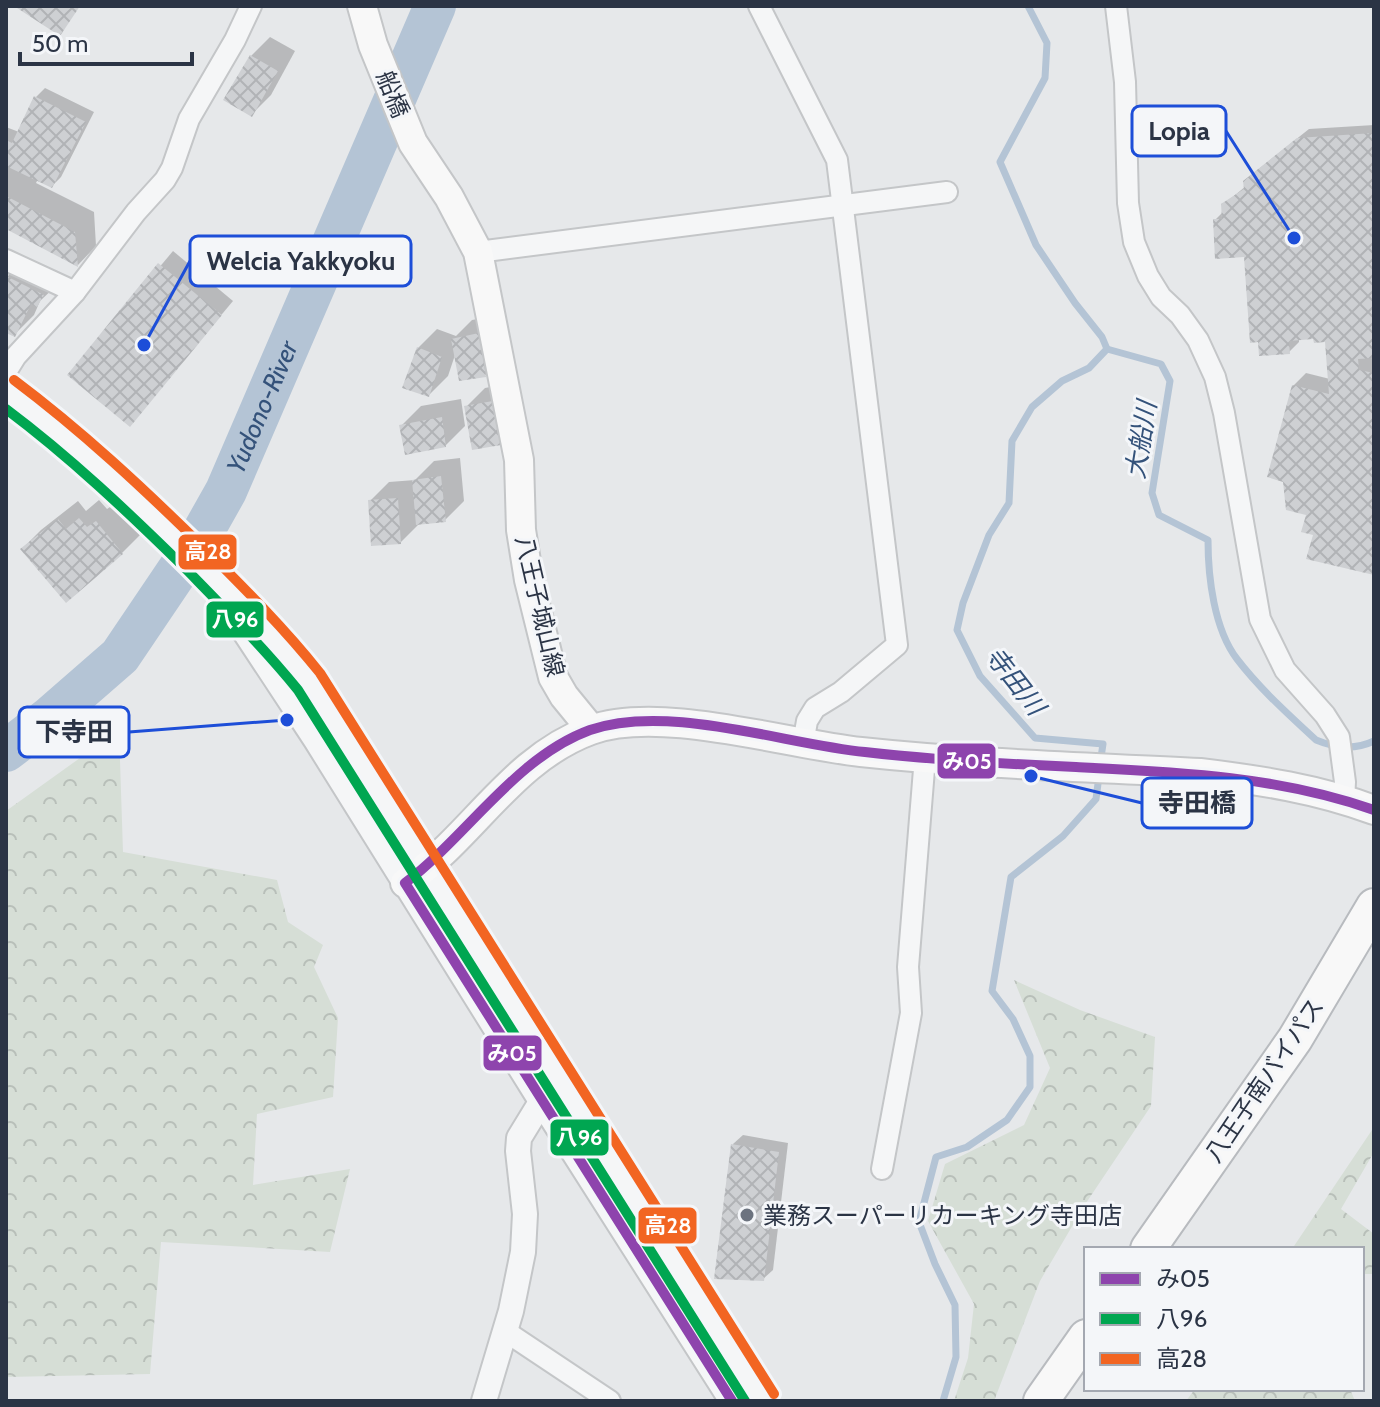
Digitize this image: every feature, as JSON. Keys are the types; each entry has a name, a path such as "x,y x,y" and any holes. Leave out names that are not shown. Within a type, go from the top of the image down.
{"highway":[{"name":"八王子南バイパス","path":"1149,1247 1295,1039 1374,906"},
{"path":"1041,1401 1084,1340"}],"main road":[{"name":"船橋","path":"362,6 373,45 413,143"},
{"name":"八王子城山線","path":"413,143 457,210 478,252 519,460 521,530 529,580 553,677 591,729"},
{"path":"416,875 523,769 559,745 591,729 619,723 675,723 865,753 1245,778 1344,800 1374,810"}],"street":[{"path":"6,372 16,356 75,292 136,212 165,180 189,119 251,6"},
{"path":"759,6 837,160 897,645 841,692 815,708 807,721 803,744"},
{"path":"1116,6 1125,82 1128,203 1134,242 1148,276 1161,297 1180,315 1198,340 1215,377 1260,619 1285,670 1325,715 1341,746 1344,800"},
{"path":"478,252 947,192"},
{"path":"6,260 75,292"},
{"path":"6,391 82,450 165,528 278,641 301,672 541,1101 732,1401"},
{"path":"882,1169 911,1013 908,967 925,757"},
{"path":"416,875 557,1077 762,1401"},
{"path":"484,1401 518,1282 525,1233 519,1138 557,1077"},
{"path":"505,1331 610,1401"}],"green space":[{"path":"119,730 123,852 277,880 288,922 323,945 314,967 338,1018 333,1097 257,1114 253,1185 350,1169 330,1252 161,1242 150,1374 6,1377 6,811"},
{"path":"1014,980 1080,1010 1155,1037 1151,1106 1084,1206 1040,1281 994,1401 954,1401 968,1358 974,1304 928,1221 945,1164 1024,1125 1050,1068"},
{"path":"1374,1127 1374,1152 1341,1209 1374,1234 1374,1274 1364,1274 1364,1247 1293,1247"},
{"path":"1194,1391 1351,1391 1355,1401 1186,1401"}],"building":[{"path":"14,6 80,6 60,36"},
{"path":"250,55 278,71 252,117 223,100"},
{"path":"34,96 86,122 52,188 6,166 6,140 12,143"},
{"path":"1374,133 1374,358 1358,359 1359,370 1374,373 1374,575 1306,559 1313,535 1301,532 1306,515 1286,510 1283,482 1267,477 1292,385 1329,394 1325,342 1314,343 1313,339 1289,341 1290,354 1259,356 1258,342 1250,343 1244,257 1215,259 1213,219 1222,219 1221,204 1244,189 1243,181 1297,138"},
{"path":"6,196 75,232 78,267 6,229"},
{"path":"158,263 222,315 130,427 67,375"},
{"path":"6,276 44,295 37,307 31,304 15,337 6,333"},
{"path":"479,333 486,377 459,381 451,339"},
{"path":"417,347 442,357 429,397 402,388"},
{"path":"493,401 501,445 472,450 464,406"},
{"path":"442,417 446,447 405,455 399,425"},
{"path":"441,476 446,522 416,525 412,480"},
{"path":"398,498 401,544 371,546 368,500"},
{"path":"79,518 87,527 96,521 123,554 66,603 20,549 58,519 66,529"},
{"name":"業務スーパーリカーキング寺田店","path":"731,1144 779,1152 764,1281 714,1279"}],"waterway":[{"name":"Yudono-River","path":"6,751 120,656 199,539 226,491 435,6"},
{"name":"寺田川","path":"1028,6 1047,43 1045,78 1000,162 1036,245 1102,337 1107,349 1089,368 1062,381 1032,407 1012,441 1009,503 989,535 963,603 957,630 980,676 1035,738 1103,744 1100,764"},
{"name":"大船川","path":"1107,349 1161,364 1170,381 1152,493 1159,515 1208,540 1211,586 1218,618 1237,659 1316,740 1345,747 1374,741"},
{"name":"寺田川","path":"943,1401 956,1357 955,1305 919,1222 936,1157 967,1147 1007,1120 1030,1087 1030,1056 1013,1019 992,991 1011,877 1063,836 1096,799 1099,776"}],"transit line":[{"name":"高28","path":"14,380 88,440 158,503 263,608 320,673 774,1394"},
{"name":"八96","path":"6,409 76,466 142,526 243,628 298,690 745,1401"},
{"name":"み05","path":"732,1401 405,883 515,778 563,742 590,730 621,723 654,721 726,728 833,748 891,755 1227,778 1301,790 1374,810"}],"place":[{"name":"Lopia","path":"1294,238"},
{"name":"Welcia Yakkyoku","path":"144,345"},
{"name":"下寺田","path":"287,720"},
{"name":"寺田橋","path":"1031,776"},
{"name":"業務スーパーリカーキング寺田店","path":"747,1215"}]}
